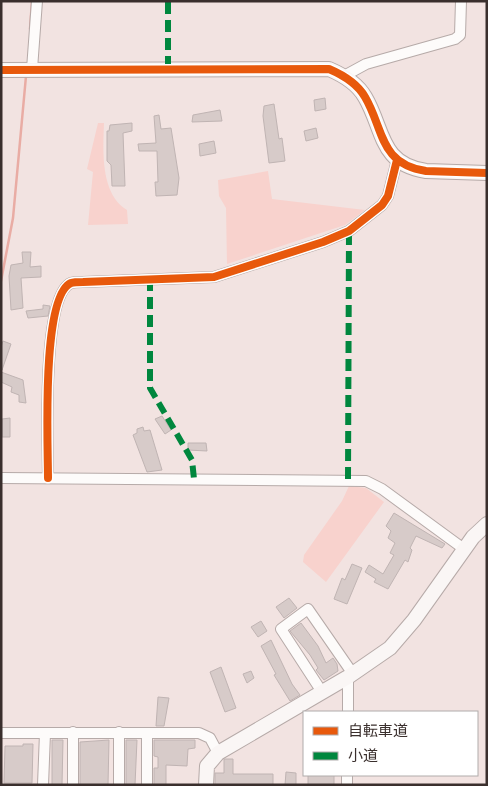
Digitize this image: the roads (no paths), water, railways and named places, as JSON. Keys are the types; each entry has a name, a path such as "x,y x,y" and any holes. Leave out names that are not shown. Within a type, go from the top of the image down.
{"street":[{"path":"32,69 37,1"},
{"path":"344,76 366,64 456,39 460,35 461,1"},
{"path":"1,70 328,68 344,76 364,95 372,109 379,134 398,160 416,170 487,172"},
{"path":"48,478 49,344 58,306 66,287 71,283 82,282 214,277 323,242 349,231 382,205 388,196 398,160"},
{"path":"1,478 366,481 382,489 464,549"},
{"path":"206,785 207,766 218,753 351,675 379,657 402,636 464,549 479,530 487,524"},
{"path":"322,692 281,629 308,609 351,675 348,711"},
{"path":"73,732 73,785"},
{"path":"119,732 119,785"},
{"path":"1,733 147,732 204,734 210,738 218,753"},
{"path":"147,732 147,785"},
{"path":"43,785 45,733"}],"waterway":[{"path":"30,29 32,1"},
{"path":"1,281 13,218 26,76"}]}
